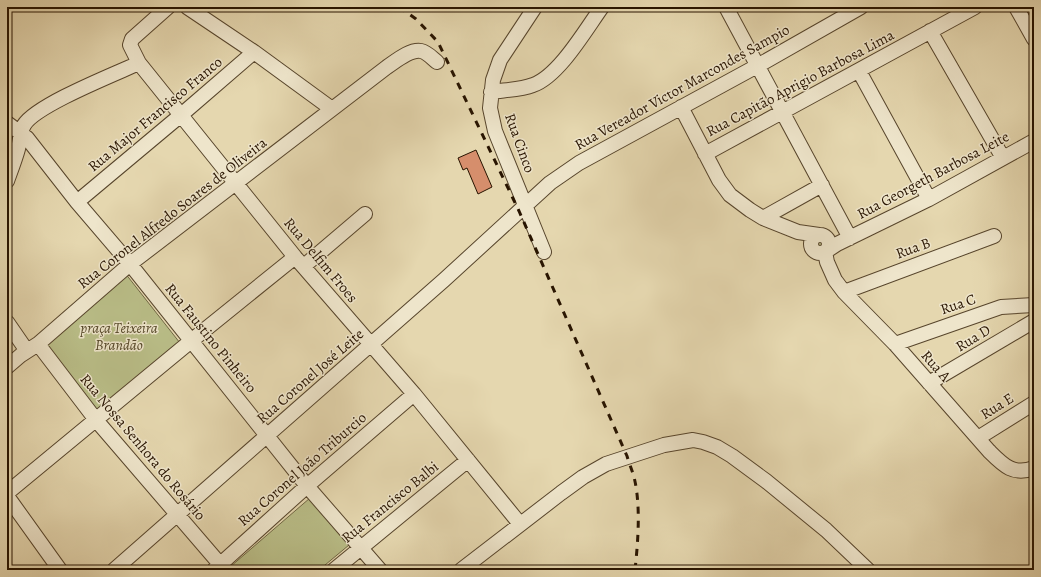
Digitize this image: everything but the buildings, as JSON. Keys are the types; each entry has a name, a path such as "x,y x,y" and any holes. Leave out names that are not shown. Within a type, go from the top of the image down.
{"street":[{"name":"Rua Delfim Froes","path":"168,7 134,36 130,42 131,50 139,63 299,262 414,394 520,524"},
{"path":"187,7 254,52 332,109"},
{"name":"Rua Cinco","path":"535,7 500,60 493,80 490,108 495,131 544,252"},
{"path":"491,92 529,87 540,82 553,73 602,7"},
{"path":"681,107 719,180 730,195 763,218 798,232 822,248 848,238 822,185 726,7"},
{"name":"Rua Vereador Victor Marcondes Sampio","path":"525,205 550,183 579,163 861,7"},
{"name":"Rua Capitão Aprigio Barbosa Lima","path":"705,154 975,7"},
{"path":"1016,7 1034,39"},
{"path":"930,31 1003,158"},
{"name":"Rua Coronel Alfredo Soares de Oliveira","path":"7,367 23,351 130,264 392,64 415,51 426,53 437,62"},
{"name":"Rua Major Francisco Franco","path":"77,202 254,52"},
{"path":"7,181 24,125 31,118 48,106 139,63"},
{"path":"859,71 929,199"},
{"name":"Rua Faustino Pinheiro","path":"7,123 27,138 77,202 130,264 307,486 380,570"},
{"name":"Rua Georgeth Barbosa Leite","path":"848,238 929,199 1034,141"},
{"path":"763,218 822,185"},
{"name":"Rua Coronel José Leite","path":"114,570 268,436 525,205"},
{"path":"7,493 191,341 366,214"},
{"name":"Rua B","path":"844,292 994,236"},
{"name":"Rua A","path":"822,248 835,280 844,292 895,344 996,458 1010,468 1019,471 1027,471 1034,468"},
{"name":"Rua C","path":"895,344 1001,307 1034,305"},
{"name":"Rua D","path":"929,383 1034,321"},
{"name":"Rua Nossa Senhora do Rosário","path":"7,322 23,351 96,420 220,568"},
{"name":"Rua Coronel João Triburcio","path":"220,568 307,486 414,394"},
{"name":"Rua E","path":"978,438 1034,403"},
{"path":"461,570 561,493 606,464 664,445 693,440 718,447 766,481 826,530 868,570"},
{"name":"Rua Francisco Balbi","path":"334,570 468,460"},
{"path":"7,496 60,570"}],"green space":[{"path":"825,237 828,242 820,252 816,251 813,247 814,240"},
{"name":"praça Teixeira Brandão","path":"125,273 180,343 96,412 45,345"},
{"path":"310,498 349,545 319,570 232,570 230,567"}],"railway":[{"path":"399,7 416,19 438,42 519,211 627,456 634,477 638,499 638,536 635,570"}]}
